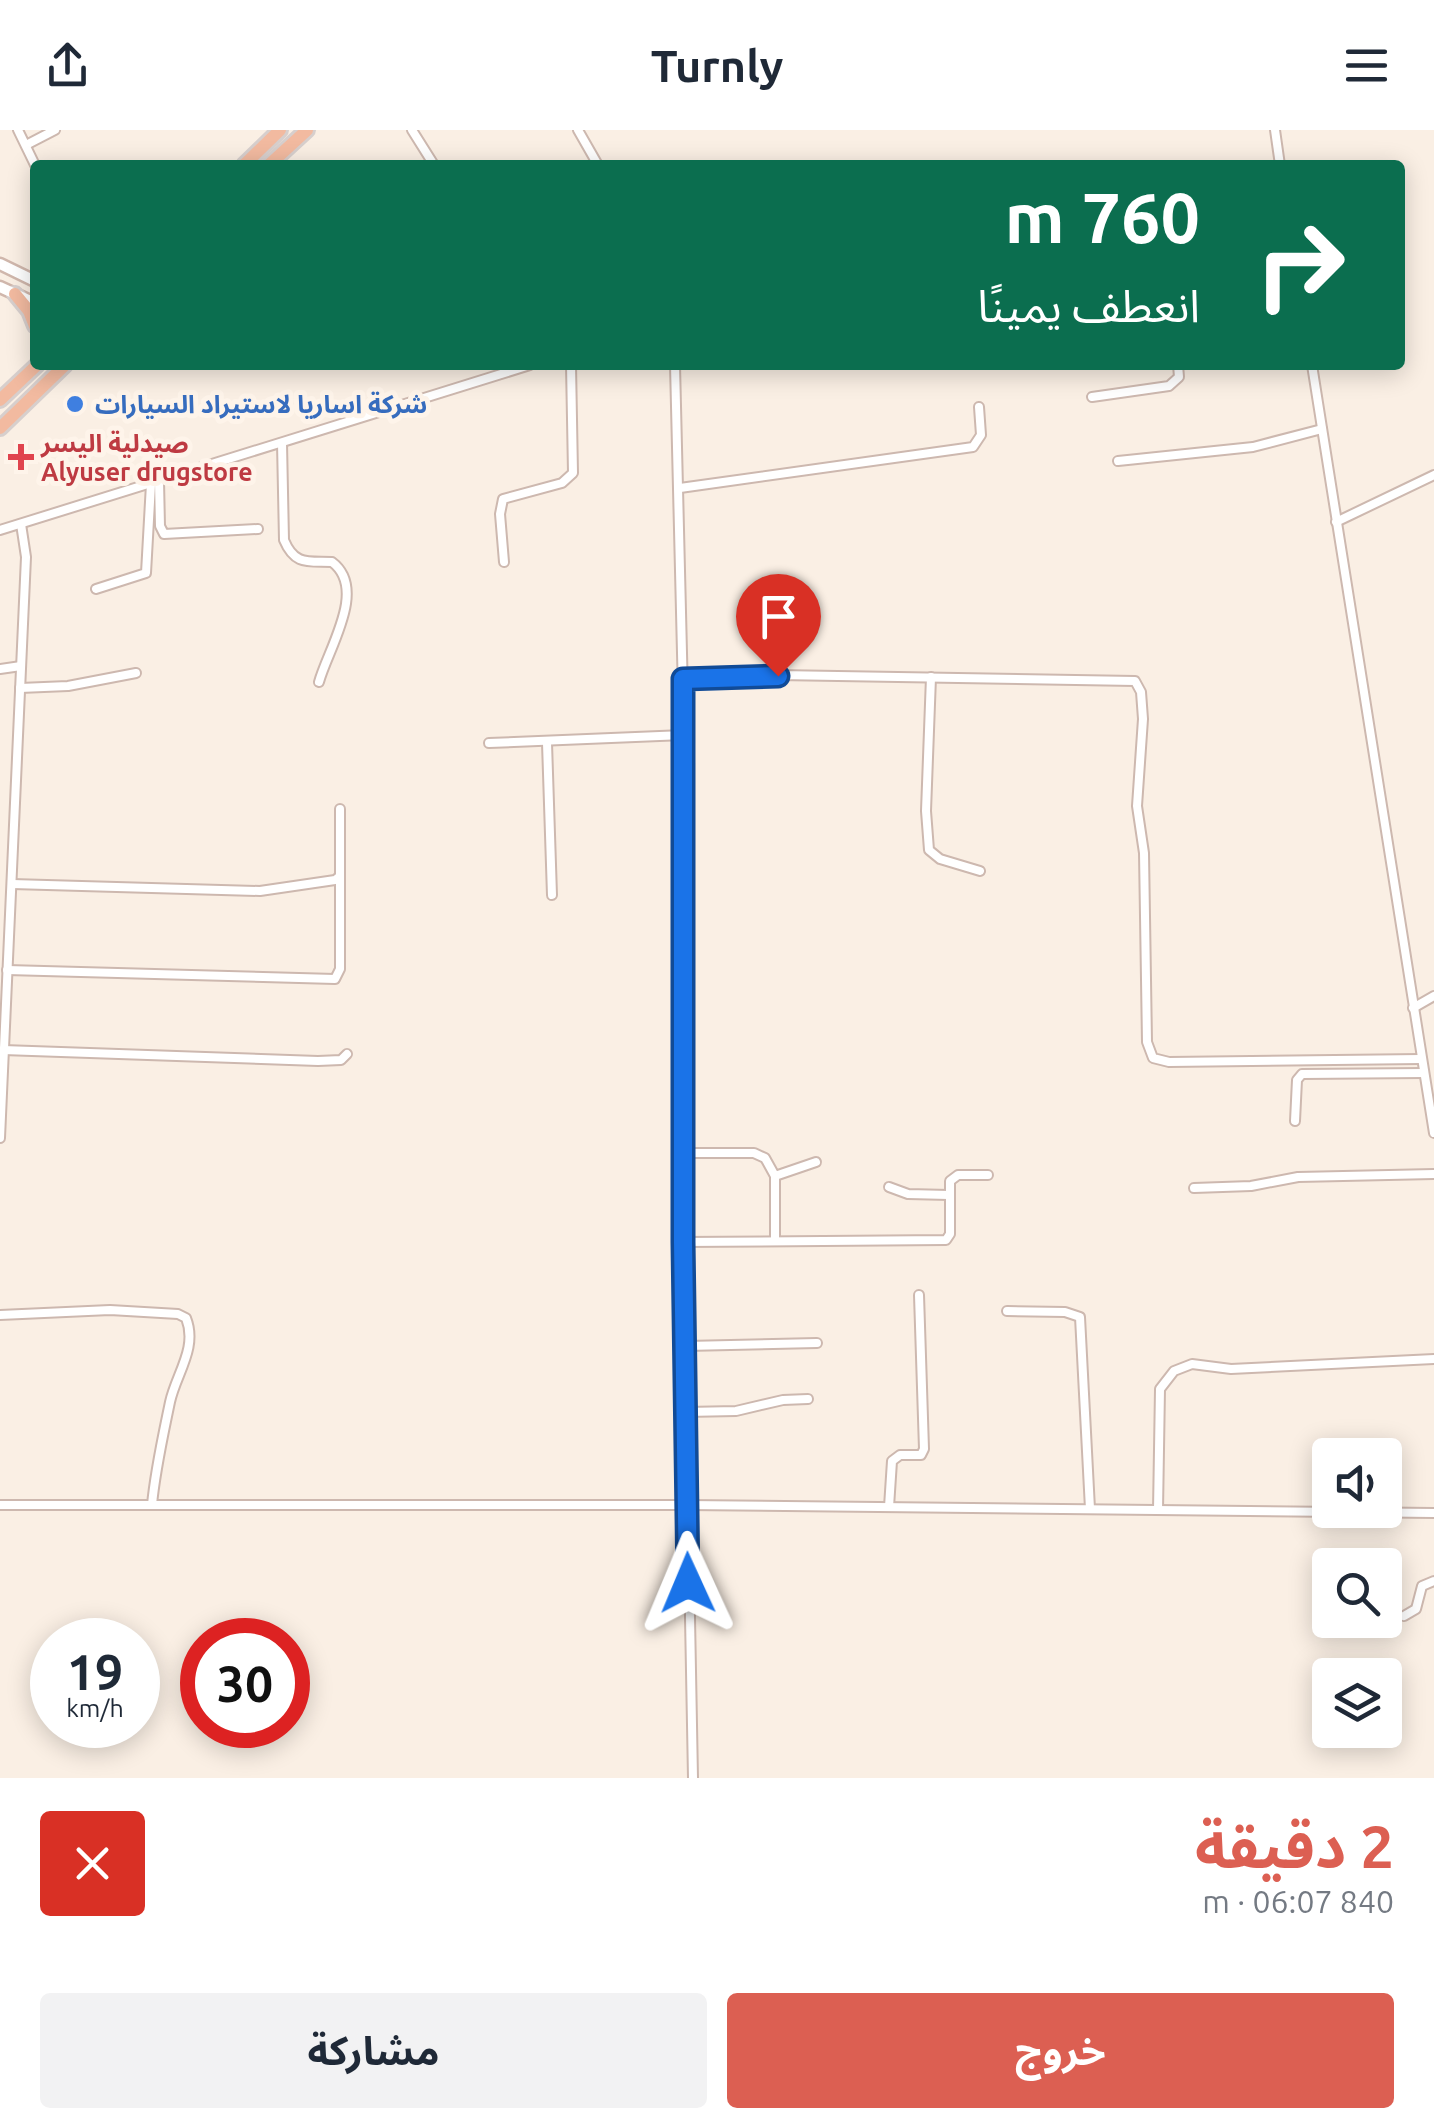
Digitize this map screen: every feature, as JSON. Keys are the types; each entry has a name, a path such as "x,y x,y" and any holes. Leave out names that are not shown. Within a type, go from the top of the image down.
{"highway":[{"path":"249,160 280,130"},
{"path":"274,160 307,130"},
{"path":"15,294 30,314"},
{"path":"25,376 30,366"},
{"path":"0,400 32,370"},
{"path":"0,428 59,370"}],"main road":[{"path":"0,264 30,278"},
{"path":"17,272 30,267"},
{"path":"0,287 30,301"}],"street":[{"path":"18,130 33,160"},
{"path":"26,145 54,130"},
{"path":"412,130 431,160"},
{"path":"578,130 595,160"},
{"path":"1275,130 1279,160"},
{"path":"0,530 514,370"},
{"path":"504,562 500,514 504,499 562,483 573,473 571,370"},
{"path":"675,370 684,735 683,1242 692,1778"},
{"path":"1092,397 1169,386 1179,378 1178,370"},
{"path":"1313,370 1421,1059 1430,1084 1434,1132"},
{"path":"680,488 972,447 981,435 979,407"},
{"path":"1118,461 1253,447 1322,429"},
{"path":"282,443 284,540 290,553 306,564 332,562 342,569 346,580 348,601 342,624 319,682"},
{"path":"1336,522 1434,475"},
{"path":"155,483 160,529 164,534 258,529"},
{"path":"96,589 146,573 155,483"},
{"path":"0,1138 3,984 12,884 26,557 21,524"},
{"path":"0,670 21,666"},
{"path":"20,688 68,686 136,673"},
{"path":"683,679 931,676 1120,678 1138,683 1143,745 1138,816 1144,853 1147,1042 1153,1058 1169,1062 1421,1059"},
{"path":"931,676 926,811 929,850 940,859 980,870"},
{"path":"489,743 684,735"},
{"path":"547,743 552,895"},
{"path":"7,970 335,979 340,970 340,809"},
{"path":"0,868 12,869"},
{"path":"12,884 260,891 306,886 340,876"},
{"path":"1413,1008 1434,996"},
{"path":"4,1050 318,1061 341,1060 347,1054"},
{"path":"1295,1121 1297,1080 1302,1074 1424,1073"},
{"path":"684,1153 754,1153 765,1158 775,1176 776,1241"},
{"path":"775,1176 816,1162"},
{"path":"1194,1188 1251,1186 1298,1177 1434,1174"},
{"path":"683,1242 946,1240 950,1234 949,1195 953,1177 988,1175"},
{"path":"889,1187 908,1194 949,1195"},
{"path":"889,1507 892,1461 900,1455 921,1454 924,1449 918,1294"},
{"path":"0,1315 110,1310 178,1314 186,1318 190,1330 186,1359 170,1402 152,1505"},
{"path":"1007,1311 1074,1312 1080,1317 1090,1509"},
{"path":"686,1346 817,1343"},
{"path":"1158,1510 1160,1388 1174,1371 1192,1364 1243,1368 1434,1359"},
{"path":"686,1412 736,1412 783,1400 808,1399"},
{"path":"0,1505 687,1504 1434,1513"},
{"path":"1404,1616 1416,1610 1422,1586 1434,1581"}],"place":[{"name":"شركة اساريا لاستيراد السيارات","path":"75,404"},
{"name":"صيدلية اليسر Alyuser drugstore","path":"21,457"}],"route":[{"path":"688,1583 683,1242 683,679 778,676"}]}
